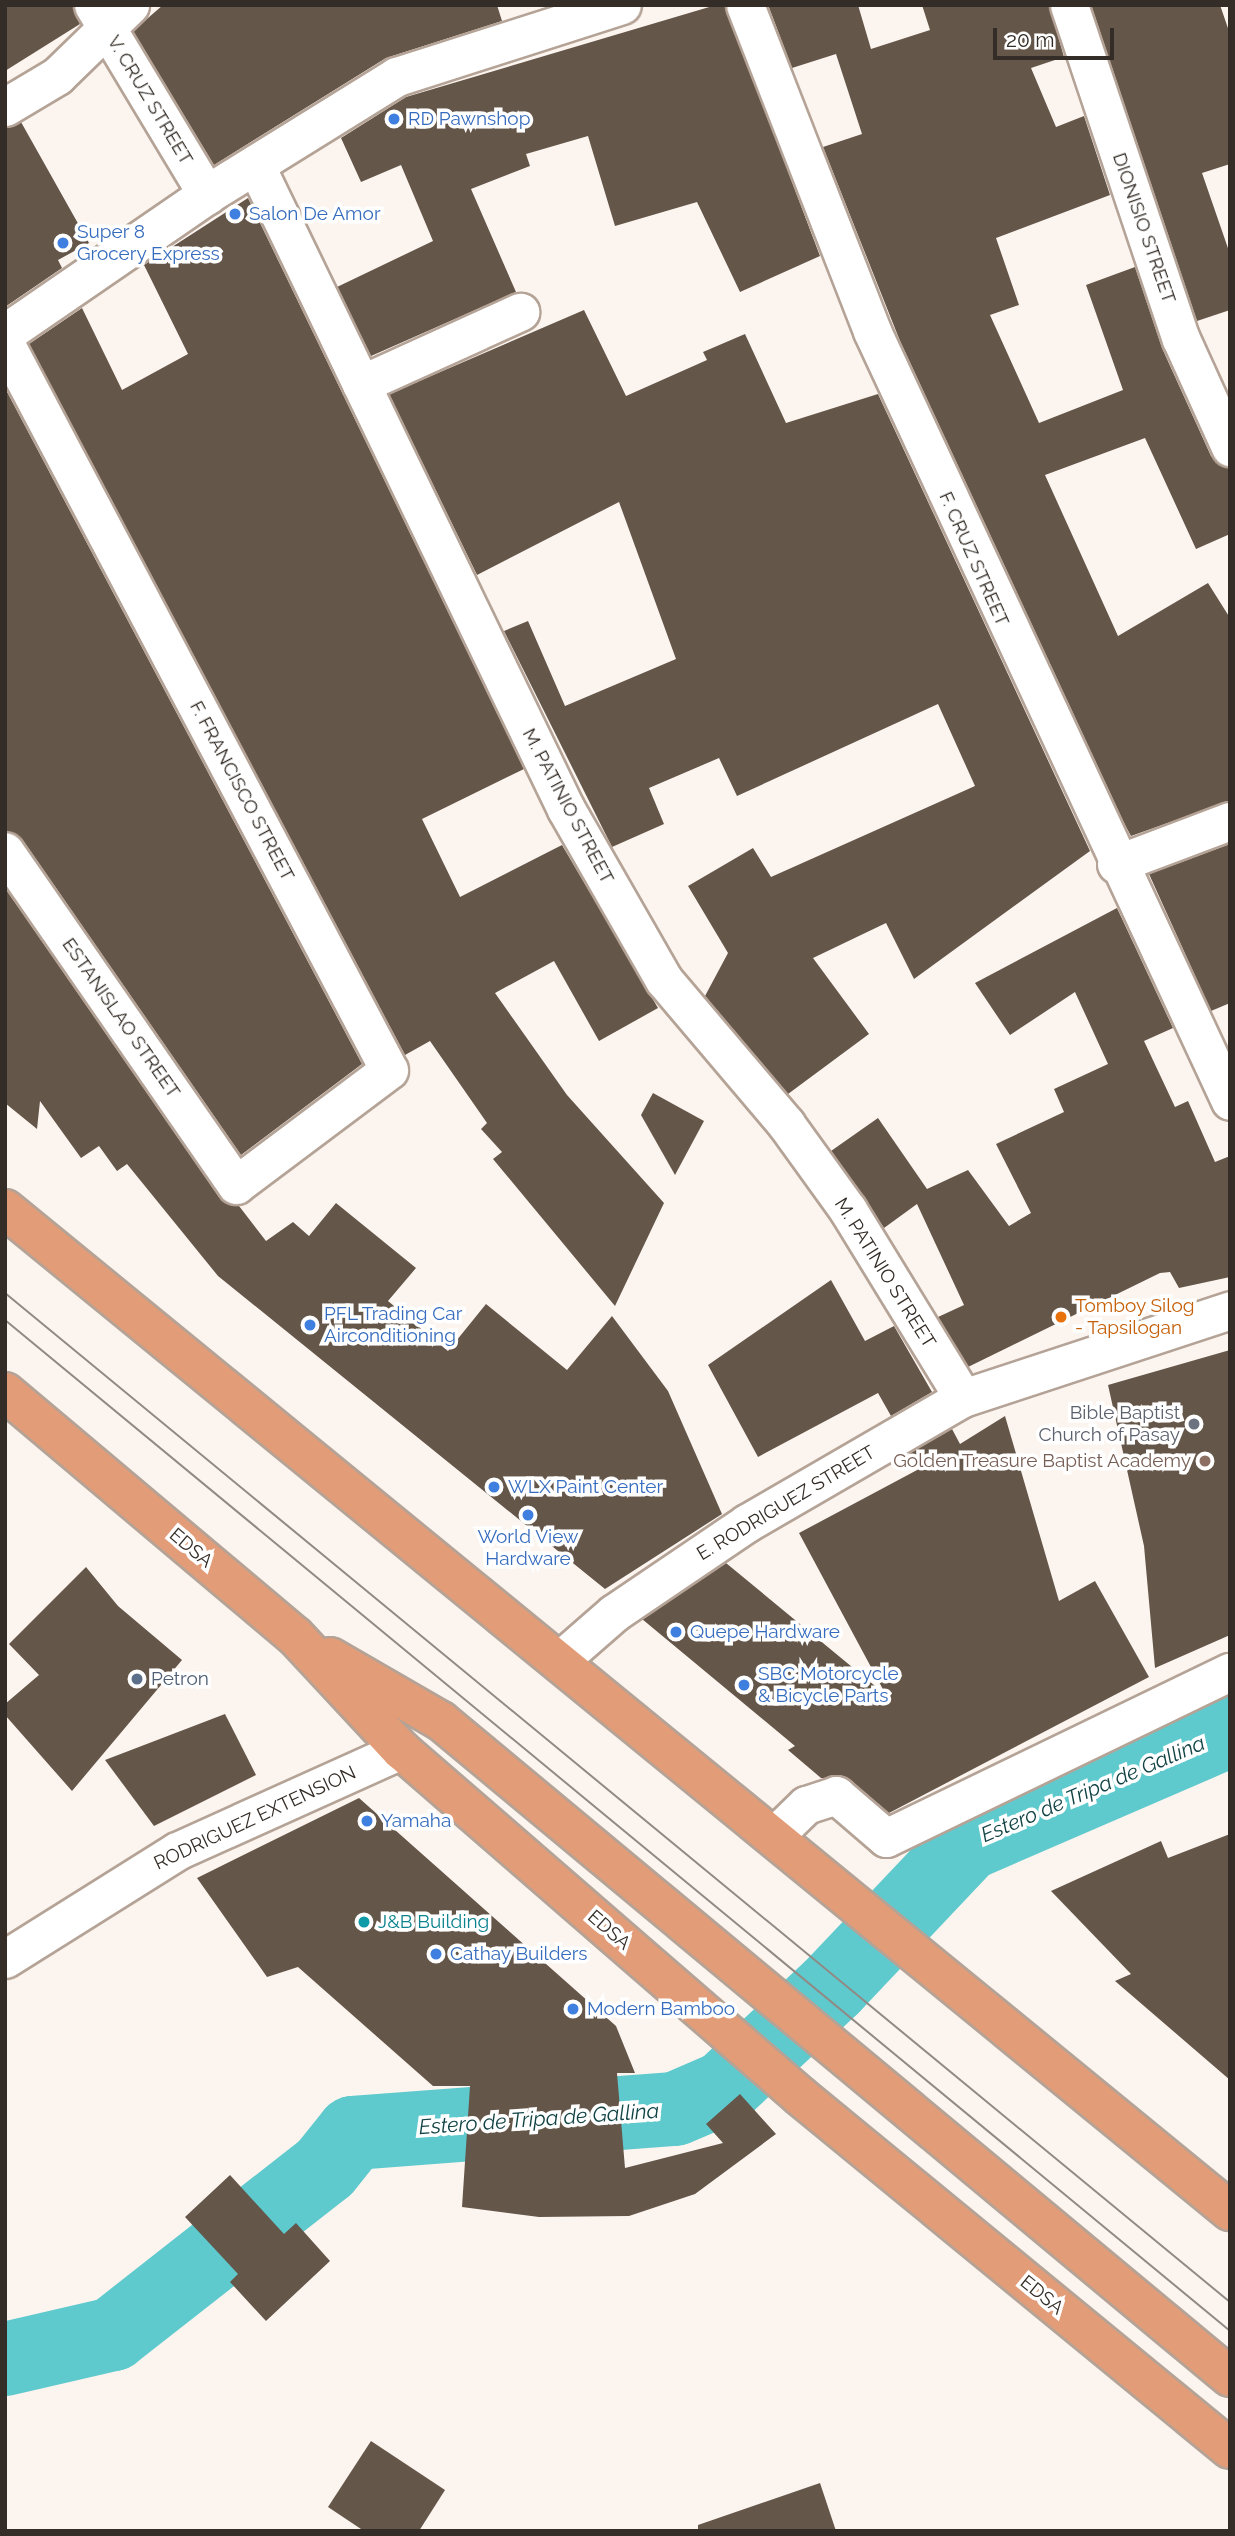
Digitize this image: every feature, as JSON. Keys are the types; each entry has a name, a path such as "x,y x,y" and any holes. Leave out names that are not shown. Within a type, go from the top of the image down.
{"highway":[{"path":"5,1209 785,1843 1230,2211"},
{"name":"EDSA","path":"6,1393 295,1636 401,1750 800,2096 1230,2449"},
{"path":"295,1636 441,1721 1230,2377"}],"street":[{"path":"5,334 207,195 397,77 622,5"},
{"name":"F. CRUZ STREET","path":"745,5 878,344 1116,864 1230,1101"},
{"name":"DIONISIO STREET","path":"1069,5 1181,339 1230,447"},
{"path":"5,107 57,76 110,13"},
{"name":"V. CRUZ STREET","path":"110,13 207,195"},
{"name":"M. PATINIO STREET","path":"255,164 566,809 664,980 786,1124 848,1210 963,1398"},
{"path":"361,384 520,312"},
{"name":"F. FRANCISCO STREET","path":"5,343 389,1070 236,1185"},
{"path":"1116,864 1230,821"},
{"name":"ESTANISLAO STREET","path":"5,850 236,1185"},
{"name":"E. RODRIGUEZ STREET","path":"559,1661 614,1614 747,1523 963,1398 1230,1310"},
{"path":"785,1843 806,1805 836,1795 886,1838 1230,1672"},
{"name":"RODRIGUEZ EXTENSION","path":"5,1959 177,1851 401,1750"}],"building":[{"path":"5,5 72,5 80,24 5,71"},
{"path":"163,5 497,5 502,21 386,58 214,165 133,31"},
{"path":"716,5 725,5 820,256 740,292 697,202 615,226 588,136 526,154 530,166 471,189 516,292 371,356 337,287 433,241 401,165 361,182 341,138 406,97"},
{"path":"768,5 858,5 871,49 930,30 922,5 1049,5 1064,57 1031,68 1056,127 1084,116 1110,195 996,238 1019,305 990,315 1039,423 1123,390 1086,285 1135,267 1162,348 1211,456 1230,468 1230,534 1196,549 1145,438 1045,475 1118,636 1208,583 1230,618 1230,801 1131,836 900,341 823,147 862,134 836,54 792,68"},
{"path":"1091,5 1220,5 1230,34 1230,164 1202,173 1230,254 1230,310 1197,321"},
{"path":"21,122 89,243 58,260 62,268 5,307 5,128"},
{"path":"248,198 524,769 422,819 460,897 562,845 658,1008 599,1041 554,961 495,993 567,1095 664,1203 615,1306 493,1159 502,1152 481,1129 487,1123 430,1041 405,1055 29,344 82,308 122,390 188,354 144,265"},
{"path":"584,310 626,396 707,360 703,352 745,334 786,423 878,394 1090,851 914,979 886,923 813,958 869,1034 788,1094 705,996 728,953 688,886 753,848 771,877 975,786 938,704 737,796 719,758 649,788 664,824 612,847 504,631 528,621 565,706 676,659 619,502 477,575 389,394"},
{"path":"5,388 362,1064 241,1155 22,839 5,830"},
{"path":"1230,844 1230,1003 1211,1011 1149,874"},
{"path":"5,888 219,1197 239,1206 266,1241 293,1222 309,1236 336,1203 416,1268 388,1301 448,1351 486,1304 567,1370 612,1316 668,1391 722,1514 605,1589 218,1276 127,1164 117,1171 99,1146 81,1158 40,1101 37,1129 5,1103"},
{"path":"1117,908 1173,1028 1144,1041 1175,1107 1188,1101 1215,1162 1230,1156 1230,1277 1179,1288 1170,1272 1160,1273 968,1367 938,1317 964,1305 917,1204 884,1228 831,1151 878,1118 927,1189 968,1170 1009,1226 1031,1213 996,1144 1064,1112 1054,1089 1108,1064 1075,992 1010,1035 975,983"},
{"path":"653,1093 704,1121 675,1175 641,1115"},
{"path":"831,1280 865,1341 894,1326 932,1392 891,1416 878,1393 758,1457 708,1365"},
{"path":"1230,1350 1230,1635 1155,1668 1144,1546 1108,1385"},
{"path":"1005,1416 1059,1601 1095,1581 1149,1677 889,1813 849,1779 821,1778 788,1750 795,1746 642,1619 726,1563 886,1695 799,1533 919,1469 910,1453 952,1429 960,1444"},
{"path":"86,1567 118,1606 182,1660 72,1791 5,1715 5,1704 39,1675 9,1644"},
{"path":"225,1714 256,1775 154,1826 105,1760"},
{"name":"J&B Building","path":"359,1798 616,2026 635,2073 617,2073 625,2168 723,2143 706,2124 740,2094 776,2134 695,2194 629,2216 539,2217 462,2207 470,2086 433,2086 298,1967 267,1977 197,1878"},
{"path":"1230,1834 1230,2080 1115,1981 1131,1974 1051,1891 1161,1841 1168,1858"},
{"path":"230,2175 284,2234 296,2223 330,2261 266,2321 230,2282 238,2274 185,2217"},
{"path":"371,2441 445,2490 419,2531 364,2531 328,2507"},
{"path":"820,2483 836,2531 698,2531 698,2525"}],"waterway":[{"name":"Estero de Tripa de Gallina","path":"5,2359 113,2334 325,2168 353,2133 675,2109 724,2088 832,1987 967,1844 1230,1730"}],"tram line":[{"path":"5,1293 1230,2302"},
{"path":"5,1320 1230,2331"}],"place":[{"name":"RD Pawnshop","path":"394,119"},
{"name":"Salon De Amor","path":"235,214"},
{"name":"Super 8 Grocery Express","path":"63,243"},
{"name":"Tomboy Silog - Tapsilogan","path":"1061,1317"},
{"name":"PFL Trading Car Airconditioning","path":"310,1325"},
{"name":"Bible Baptist Church of Pasay","path":"1194,1424"},
{"name":"Golden Treasure Baptist Academy","path":"1205,1461"},
{"name":"WLX Paint Center","path":"494,1487"},
{"name":"World View Hardware","path":"528,1515"},
{"name":"Quepe Hardware","path":"676,1632"},
{"name":"Petron","path":"137,1679"},
{"name":"SBC Motorcycle & Bicycle Parts","path":"744,1685"},
{"name":"Yamaha","path":"367,1821"},
{"name":"J&B Building","path":"364,1922"},
{"name":"Cathay Builders","path":"436,1954"},
{"name":"Modern Bamboo","path":"573,2009"}]}
